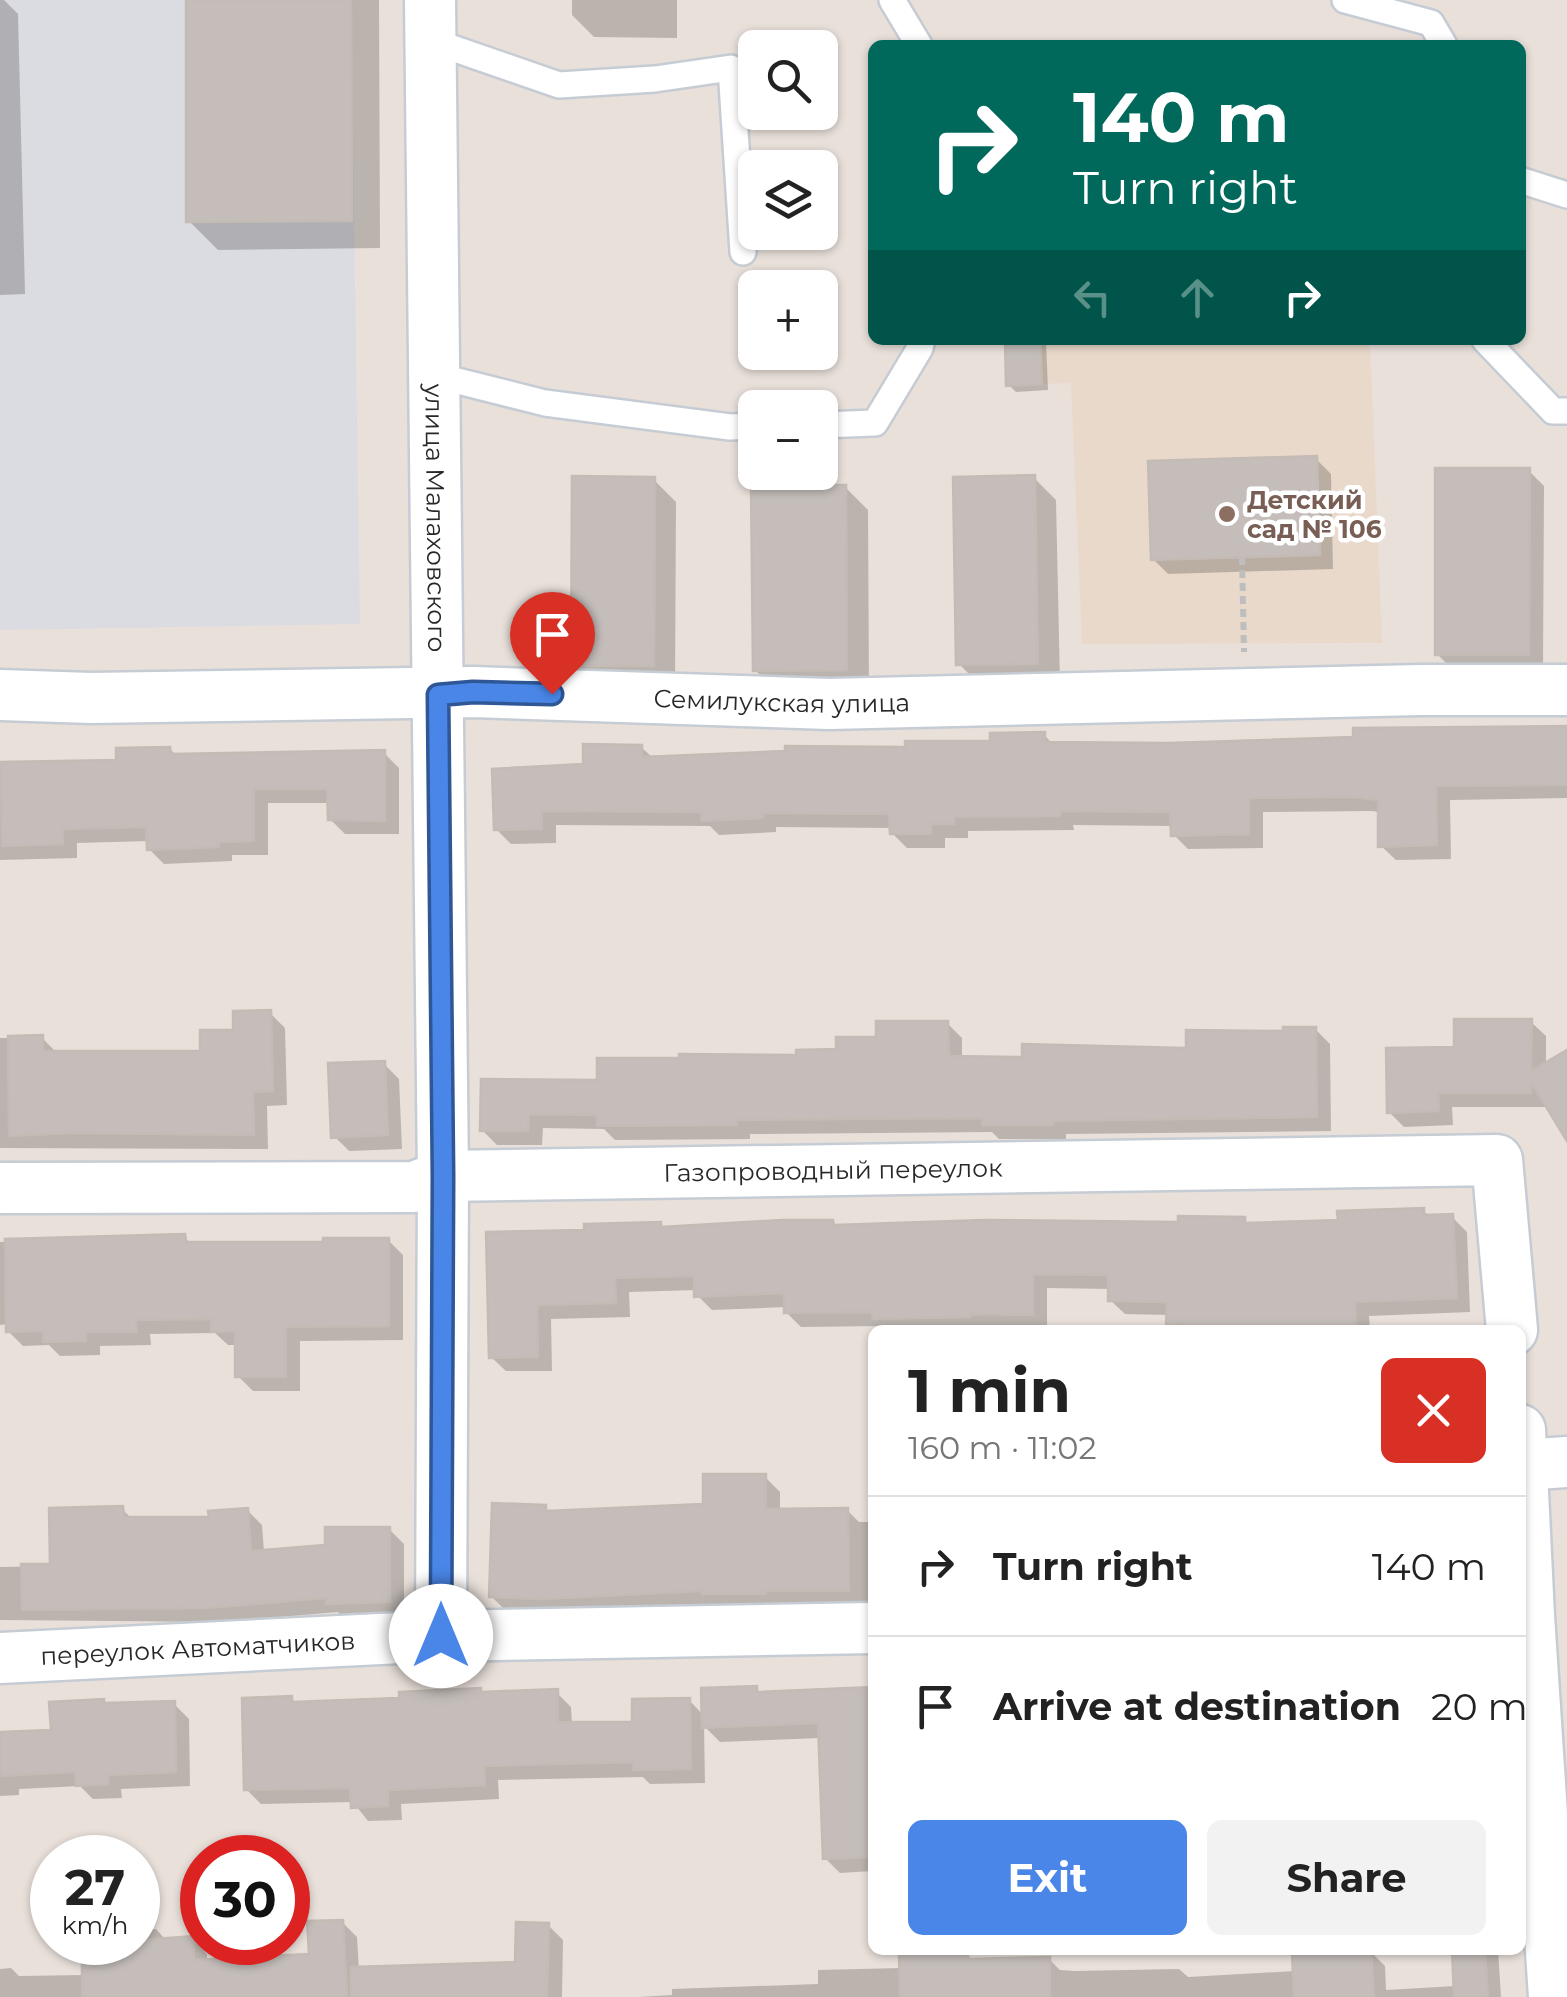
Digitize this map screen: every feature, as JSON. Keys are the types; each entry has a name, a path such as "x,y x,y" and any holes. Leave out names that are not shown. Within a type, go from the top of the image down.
{"street":[{"name":"улица Малаховского","path":"429,20 443,1176 441,1636"},
{"name":"Семилукская улица","path":"0,694 91,698 473,692 828,704 1243,693 1567,690"},
{"name":"Газопроводный переулок","path":"0,1188 414,1187 443,1176 1498,1160 1512,1325"},
{"path":"1526,1591 1537,1452"},
{"name":"переулок Автоматчиков","path":"0,1658 441,1636 868,1628"},
{"path":"1526,1641 1554,1997"}],"lane":[{"path":"892,0 916,40"},
{"path":"1345,0 1431,23 1441,40"},
{"path":"429,20 559,84 655,79 731,68 743,252"},
{"path":"1526,182 1567,194"},
{"path":"838,425 875,424 921,345"},
{"path":"1490,345 1553,412 1567,411"},
{"path":"434,375 545,404 738,427"}],"path":[{"path":"1242,557 1243,693"}],"shaded area":[{"path":"0,0 351,0 360,624 0,630"},
{"name":"Детский сад № 106","path":"1040,345 1370,345 1382,643 1082,644 1071,383 1042,384"}],"building":[{"path":"186,0 351,0 352,221 186,222"},
{"path":"1005,345 1040,345 1042,384 1006,386"},
{"path":"1317,456 1320,555 1151,560 1148,461"},
{"path":"1435,468 1530,468 1529,655 1435,655"},
{"path":"1035,475 1038,664 956,665 953,477"},
{"path":"572,476 655,477 654,666 571,666"},
{"path":"838,485 846,485 847,670 753,671 751,490 838,490"},
{"path":"1567,726 1567,785 1436,786 1437,845 1378,847 1378,800 1354,797 1249,798 1249,834 1171,836 1170,812 1060,811 1060,816 954,817 954,824 931,824 931,834 890,834 889,814 762,813 763,818 702,821 701,812 542,811 542,829 494,830 492,769 583,764 583,744 642,745 642,757 785,751 785,746 905,747 905,741 990,741 990,733 1045,732 1045,742 1169,743 1353,737 1353,728"},
{"path":"170,747 171,754 385,750 385,821 328,820 327,789 254,789 254,841 219,842 219,847 147,850 146,827 63,829 63,844 2,846 1,762 116,760 116,748"},
{"path":"271,1010 273,1091 253,1092 254,1135 9,1136 8,1036 43,1035 43,1051 200,1051 200,1030 233,1030 233,1011"},
{"path":"1454,1019 1532,1019 1531,1071 1567,1050 1567,1141 1531,1082 1531,1093 1438,1093 1439,1111 1387,1113 1386,1048 1454,1047"},
{"path":"876,1021 948,1021 949,1056 1022,1057 1022,1044 1186,1048 1186,1030 1283,1031 1283,1027 1316,1027 1317,1117 1053,1121 1053,1125 982,1125 982,1118 737,1120 737,1125 597,1126 597,1115 529,1114 528,1131 480,1131 481,1079 597,1080 597,1058 796,1055 796,1050 836,1049 836,1037 876,1037"},
{"path":"385,1061 388,1135 331,1138 328,1063"},
{"path":"1424,1208 1424,1215 1453,1214 1457,1298 1355,1302 1356,1325 1166,1325 1167,1302 1108,1301 1108,1275 1033,1274 1033,1315 873,1319 872,1312 784,1313 784,1293 694,1297 694,1276 615,1278 616,1303 537,1305 538,1357 489,1358 486,1232 584,1230 584,1224 661,1222 661,1227 782,1220 833,1220 834,1225 984,1220 1178,1222 1178,1216 1245,1217 1245,1223 1338,1220 1337,1211"},
{"path":"185,1234 186,1242 389,1238 389,1326 286,1327 286,1377 235,1377 235,1331 211,1332 211,1319 136,1320 137,1332 86,1332 86,1341 43,1342 43,1331 6,1332 5,1239"},
{"path":"703,1474 766,1474 766,1509 848,1508 849,1591 489,1597 492,1503 546,1505 546,1511 703,1504"},
{"path":"123,1506 124,1517 209,1517 208,1511 248,1508 251,1551 325,1545 325,1527 390,1527 390,1602 326,1604 326,1598 207,1608 22,1610 21,1564 50,1564 49,1508"},
{"path":"757,1686 757,1692 868,1687 868,1857 823,1859 818,1723 702,1728 701,1688"},
{"path":"481,1688 481,1692 558,1689 558,1722 632,1722 632,1699 690,1698 691,1769 633,1770 633,1762 484,1766 485,1785 388,1790 388,1806 351,1808 350,1788 244,1790 242,1698 292,1696 292,1702 399,1698 399,1692"},
{"path":"104,1699 104,1703 175,1701 176,1772 108,1775 108,1784 76,1786 75,1772 0,1776 0,1732 51,1730 49,1702"},
{"path":"343,1920 347,1997 82,1997 82,1965 160,1965 160,1939 180,1937 180,1965 310,1965 310,1921"},
{"path":"516,1922 549,1923 547,1997 351,1997 351,1967 515,1962"},
{"path":"899,1955 968,1955 968,1959 1050,1957 1050,1997 900,1997"},
{"path":"1292,1955 1371,1955 1374,1997 1294,1997"},
{"path":"1452,1955 1485,1955 1488,1997 1454,1997"}],"place":[{"name":"Детский сад № 106","path":"1227,514"}],"route":[{"path":"441,1636 443,1176 438,695 552,694"}]}
